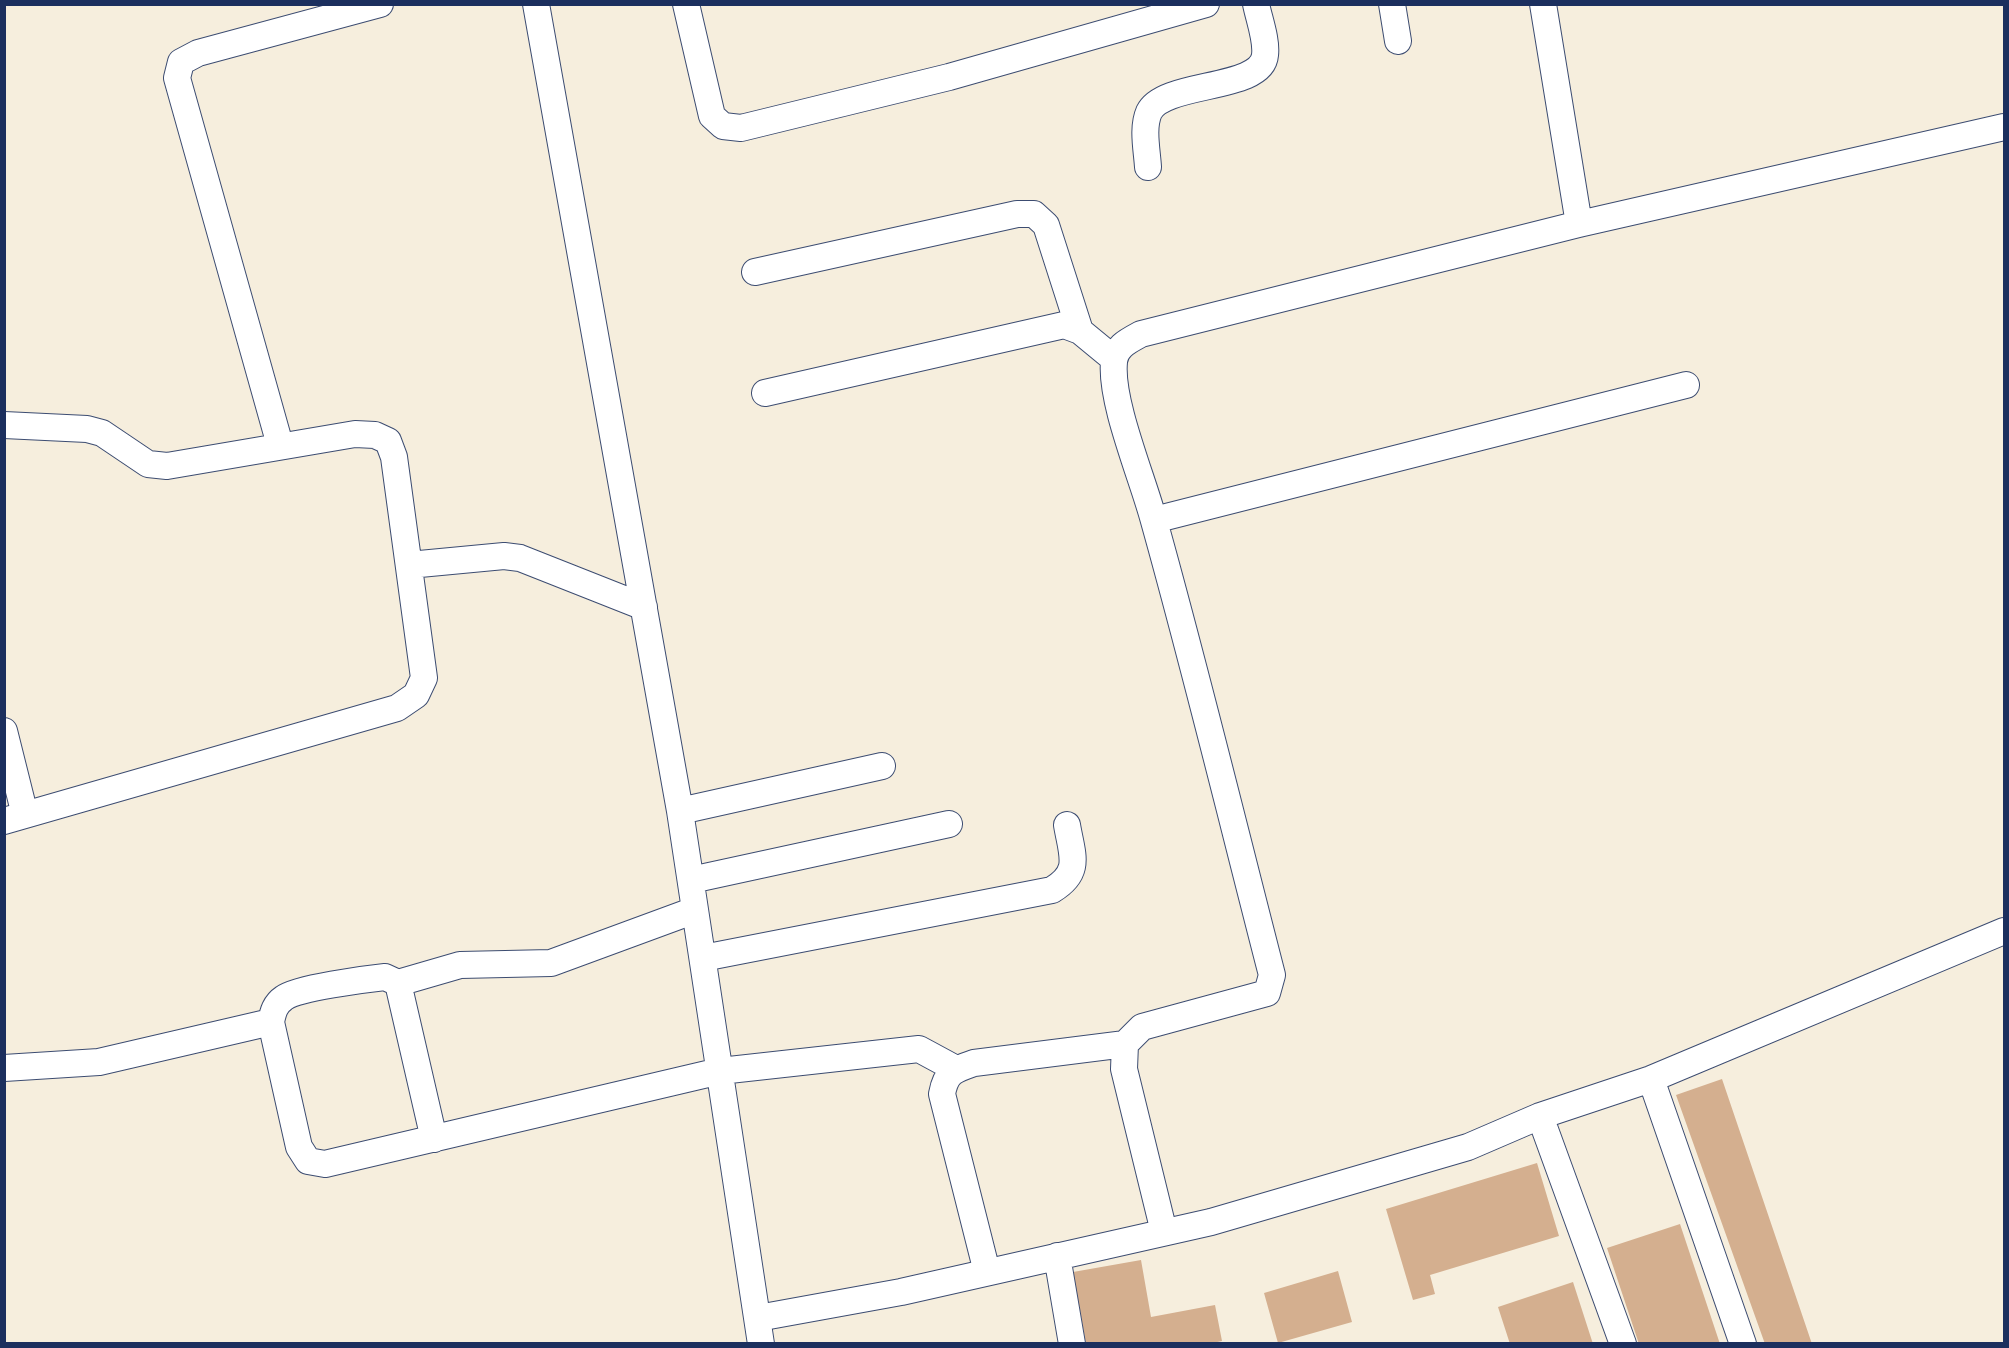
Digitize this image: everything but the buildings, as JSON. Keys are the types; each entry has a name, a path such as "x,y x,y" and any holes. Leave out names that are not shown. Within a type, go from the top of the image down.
{"street":[{"path":"280,445 177,78 181,62 198,53 380,4"},
{"path":"536,4 681,811 720,1071 755,1335 901,1292 1211,1221 1468,1147 1540,1116 1651,1079 2004,931"},
{"path":"686,4 712,116 723,126 741,129 949,77 1206,4"},
{"path":"1148,167 1146,127 1150,110 1166,98 1245,75 1260,67 1265,55 1256,4"},
{"path":"1392,4 1398,41"},
{"path":"1543,4 1579,224"},
{"path":"987,1272 942,1094 945,1080 956,1070 974,1063 1125,1044 1142,1027 1267,993 1272,975 1154,520 1119,403 1114,381 1114,359 1122,344 1140,334 1579,224 2004,127"},
{"path":"755,272 1017,214 1034,214 1046,225 1080,331"},
{"path":"765,393 1064,325 1080,331 1114,359"},
{"path":"1154,520 1686,385"},
{"path":"4,425 87,429 102,433 148,464 167,466 355,434 375,435 388,441 394,457 424,678 416,695 397,708 15,818 4,731"},
{"path":"409,565 504,556 520,558 644,607"},
{"path":"681,811 882,766"},
{"path":"691,880 949,824"},
{"path":"703,958 1052,890 1066,881 1073,870 1067,825"},
{"path":"696,910 551,963 460,965 398,983 385,977 285,996 274,1007 271,1022 298,1147 308,1161 325,1164 720,1071 920,1049 956,1070"},
{"path":"398,983 434,1139"},
{"path":"4,1068 99,1062 271,1022"},
{"path":"1125,1044 1124,1069 1164,1232"},
{"path":"1651,1079 1743,1344"},
{"path":"1540,1116 1623,1344"},
{"path":"1057,1256 1072,1344"}]}
